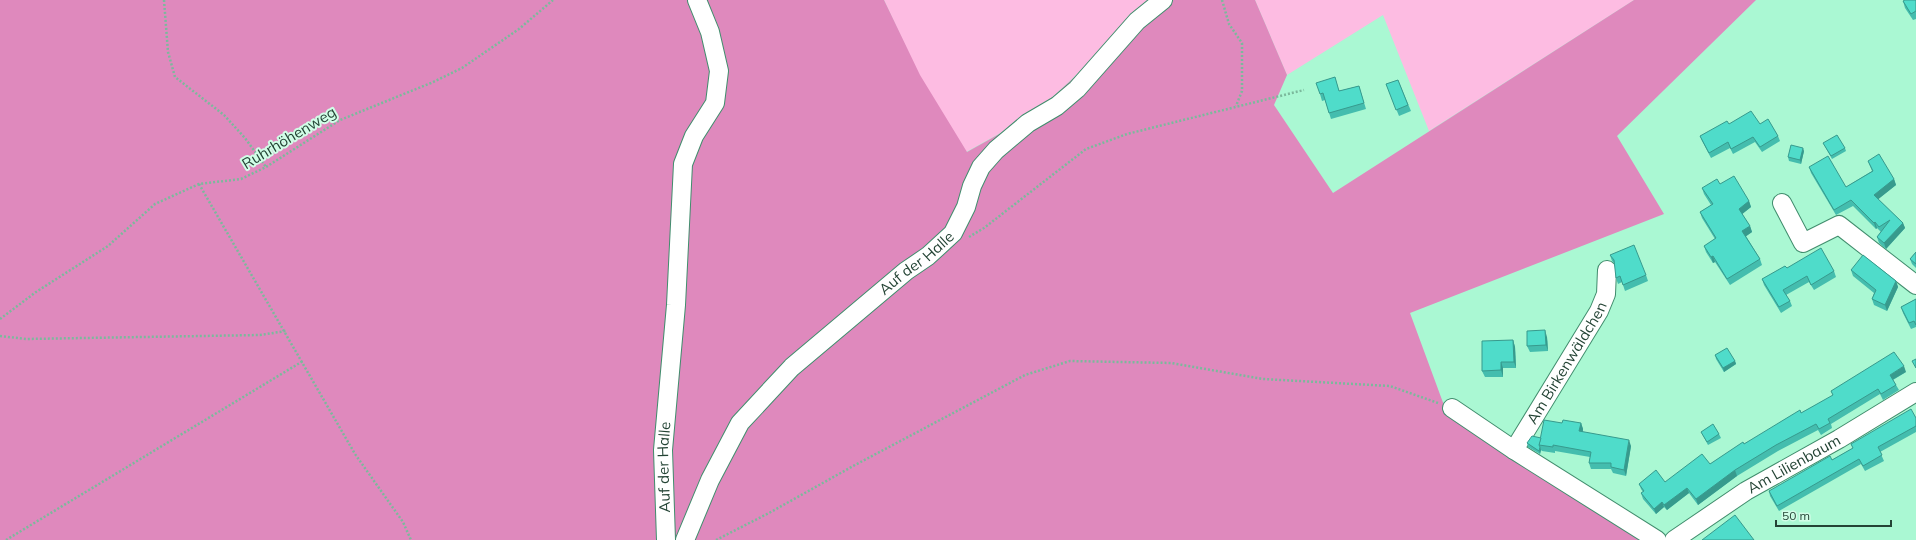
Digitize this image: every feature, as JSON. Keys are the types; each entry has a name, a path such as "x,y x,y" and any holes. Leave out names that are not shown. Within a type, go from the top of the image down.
{"street":[{"name":"Auf der Halle","path":"666,540 663,450 676,305 683,164 694,136 715,103 719,71 710,32 696,0"},
{"name":"Auf der Halle","path":"685,540 710,480 740,423 792,367 906,271 928,256 953,233 966,207 972,186 981,167 996,150 1028,123 1057,106 1077,89 1137,21 1163,0"},
{"path":"1782,202 1803,243 1839,225 1916,285"},
{"name":"Am Birkenwäldchen","path":"1514,450 1599,311 1606,294 1607,270"},
{"name":"Am Lilienbaum","path":"1674,540 1746,491 1839,439 1916,392"},
{"path":"1452,408 1514,450 1657,540"}],"path":[{"path":"164,0 168,52 175,77 224,114 245,138 266,167"},
{"name":"Ruhrhöhenweg","path":"0,319 36,292 108,246 154,204 199,184 241,180 266,167 340,120 462,68 519,29 553,0"},
{"path":"1222,0 1229,24 1242,43 1242,92 1236,107"},
{"path":"966,240 984,228 1086,149 1127,134 1304,90"},
{"path":"199,184 303,361 355,454 403,522 411,540"},
{"path":"0,336 34,339 260,334 286,332"},
{"path":"6,540 303,361"},
{"path":"716,540 1025,375 1070,361 1171,363 1263,379 1390,386 1452,408"}],"shaded area":[{"path":"0,0 884,0 920,75 967,152 1033,115 1093,60 1165,0 1255,0 1287,75 1274,105 1333,193 1634,0 1756,0 1617,136 1664,214 1410,313 1445,408 1652,540 0,540"},
{"path":"884,0 1157,0 1033,115 966,152 919,75"},
{"path":"1255,0 1634,0 1429,131 1383,15 1287,75"}],"building":[{"path":"1916,0 1916,11 1911,14 1903,1"},
{"path":"1335,77 1339,91 1359,86 1364,103 1329,113 1323,93 1320,94 1316,83"},
{"path":"1398,80 1408,105 1396,110 1386,84"},
{"path":"1751,111 1760,124 1768,119 1778,136 1760,147 1753,137 1731,149 1728,142 1709,153 1700,136 1727,121 1729,124"},
{"path":"1837,135 1845,148 1831,156 1823,143"},
{"path":"1791,145 1803,148 1800,160 1788,157"},
{"path":"1879,154 1894,179 1874,195 1903,223 1884,243 1877,237 1890,220 1879,227 1851,200 1834,210 1809,167 1828,156 1846,187 1873,171 1868,161"},
{"path":"1734,176 1749,201 1739,209 1750,226 1742,231 1760,259 1727,279 1713,256 1711,257 1704,246 1716,238 1700,212 1713,204 1702,188 1717,179 1720,184"},
{"path":"1634,245 1646,275 1623,285 1620,276 1616,278 1614,260 1610,255"},
{"path":"1821,248 1834,271 1811,285 1807,276 1783,290 1790,301 1779,307 1762,279 1785,266 1787,268"},
{"path":"1916,252 1916,264 1910,259"},
{"path":"1863,255 1896,281 1885,305 1872,299 1876,290 1851,270"},
{"path":"1916,299 1916,325 1914,321 1909,323 1901,307"},
{"path":"1545,330 1546,345 1527,346 1527,331"},
{"path":"1513,340 1514,362 1501,362 1501,370 1482,371 1482,341"},
{"path":"1727,348 1735,361 1723,368 1715,355"},
{"path":"1894,352 1904,366 1890,375 1896,385 1881,394 1878,389 1828,419 1830,423 1819,429 1816,424 1776,445 1735,470 1696,499 1687,488 1664,505 1662,502 1654,509 1641,493 1644,491 1639,484 1656,470 1665,482 1702,454 1710,464 1743,442 1744,444 1800,410 1801,413 1833,395 1831,391"},
{"path":"1916,359 1916,368 1912,361"},
{"path":"1911,409 1916,418 1916,426 1878,447 1882,455 1863,466 1859,459 1777,506 1769,491 1830,456 1832,460 1853,448 1851,444"},
{"path":"1544,420 1562,423 1563,420 1581,423 1579,431 1629,440 1624,470 1611,467 1611,463 1589,463 1591,452 1553,445 1553,447 1539,445"},
{"path":"1713,424 1719,434 1707,442 1701,432"},
{"path":"1532,436 1541,438 1539,451 1527,443"},
{"path":"1735,515 1754,540 1702,540"}]}
